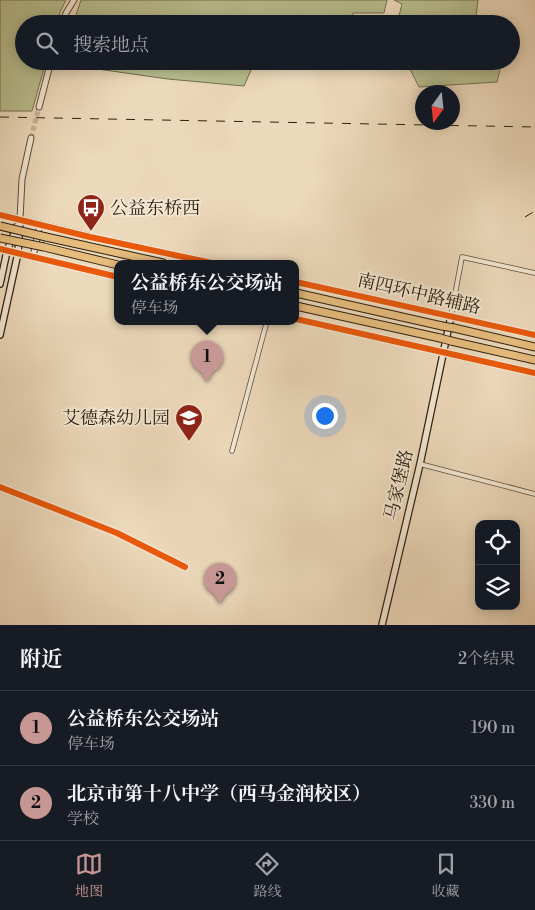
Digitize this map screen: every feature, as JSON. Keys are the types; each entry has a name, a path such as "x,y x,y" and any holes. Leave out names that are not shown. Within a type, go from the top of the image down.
{"highway":[{"path":"0,226 150,260"},
{"path":"0,238 114,264"},
{"path":"299,294 535,347"},
{"path":"299,307 535,360"}],"main road":[{"path":"0,215 198,260"},
{"path":"0,284 7,251 20,220"},
{"path":"0,335 18,253 20,220"},
{"path":"0,249 114,276"},
{"name":"南四环中路辅路","path":"299,283 535,336"},
{"name":"马家堡路","path":"382,625 420,464 451,316"},
{"path":"299,320 535,372"}],"street":[{"path":"65,15 74,0"},
{"path":"38,107 48,70"},
{"path":"20,220 22,179 31,138"},
{"path":"33,257 40,224"},
{"path":"451,316 462,257 535,273"},
{"path":"232,451 266,325"},
{"path":"420,464 535,494"},
{"path":"0,487 117,533 185,567"}],"green space":[{"path":"0,0 66,0 59,15 15,15 15,70 43,70 32,111 0,111"},
{"path":"81,0 387,0 384,13 353,13 352,15 76,15"},
{"path":"394,0 478,0 476,15 399,15 402,4"},
{"path":"104,70 251,70 244,86 168,79"},
{"path":"410,70 500,70 497,82 418,85"}],"tunnel":[{"path":"31,138 39,107"}],"railway":[{"path":"0,117 535,127"},
{"path":"525,217 535,211"}],"cycle path":[{"path":"0,215 198,260"},
{"path":"0,249 114,276"},
{"path":"299,283 535,335"},
{"path":"299,320 535,373"},
{"path":"0,487 117,533 185,567"}],"place":[{"name":"公益东桥西","path":"91,232"},
{"name":"公益桥东公交场站","path":"207,382"},
{"name":"艾德森幼儿园","path":"189,442"},
{"name":"北京市第十八中学（西马金润校区）","path":"220,604"}]}
